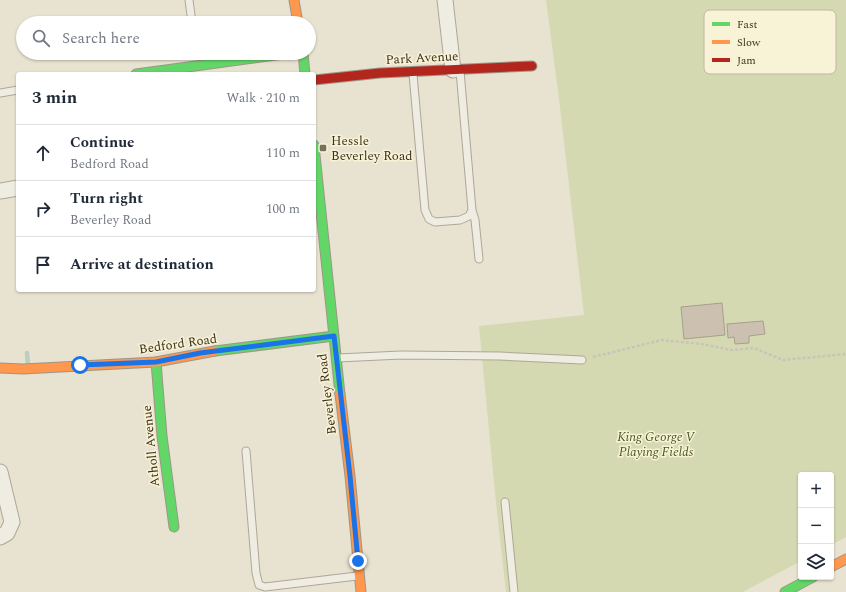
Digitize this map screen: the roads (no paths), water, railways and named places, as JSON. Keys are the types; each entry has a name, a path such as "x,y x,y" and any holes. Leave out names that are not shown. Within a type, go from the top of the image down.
{"street":[{"path":"294,0 297,16"},
{"path":"445,0 456,69"},
{"path":"146,72 198,62 219,60"},
{"path":"303,60 305,72"},
{"name":"Park Avenue","path":"316,80 380,73 532,66"},
{"name":"Beverley Road","path":"316,164 325,238 361,592"},
{"path":"0,191 16,188"},
{"name":"Bedford Road","path":"0,368 23,369 156,362 200,353 334,336"},
{"name":"Atholl Avenue","path":"156,362 162,436 174,527"},
{"path":"0,472 12,522 7,533 0,537"},
{"path":"834,565 846,559"},
{"path":"786,592 808,580"}],"lane":[{"path":"189,0 191,16"},
{"path":"456,69 479,258"},
{"path":"413,71 425,210 429,219 435,222 460,220 468,216 472,210"},
{"path":"0,93 16,90"},
{"path":"316,239 325,238"},
{"path":"336,358 401,355 500,356 582,360"},
{"path":"246,451 256,573 259,585 265,587 360,575"},
{"path":"504,502 514,592"}],"waterway":[{"path":"27,353 28,365"}],"place":[{"name":"Hessle Beverley Road","path":"323,148"}],"park label":[{"name":"King George V Playing Fields","path":"656,444"}]}
